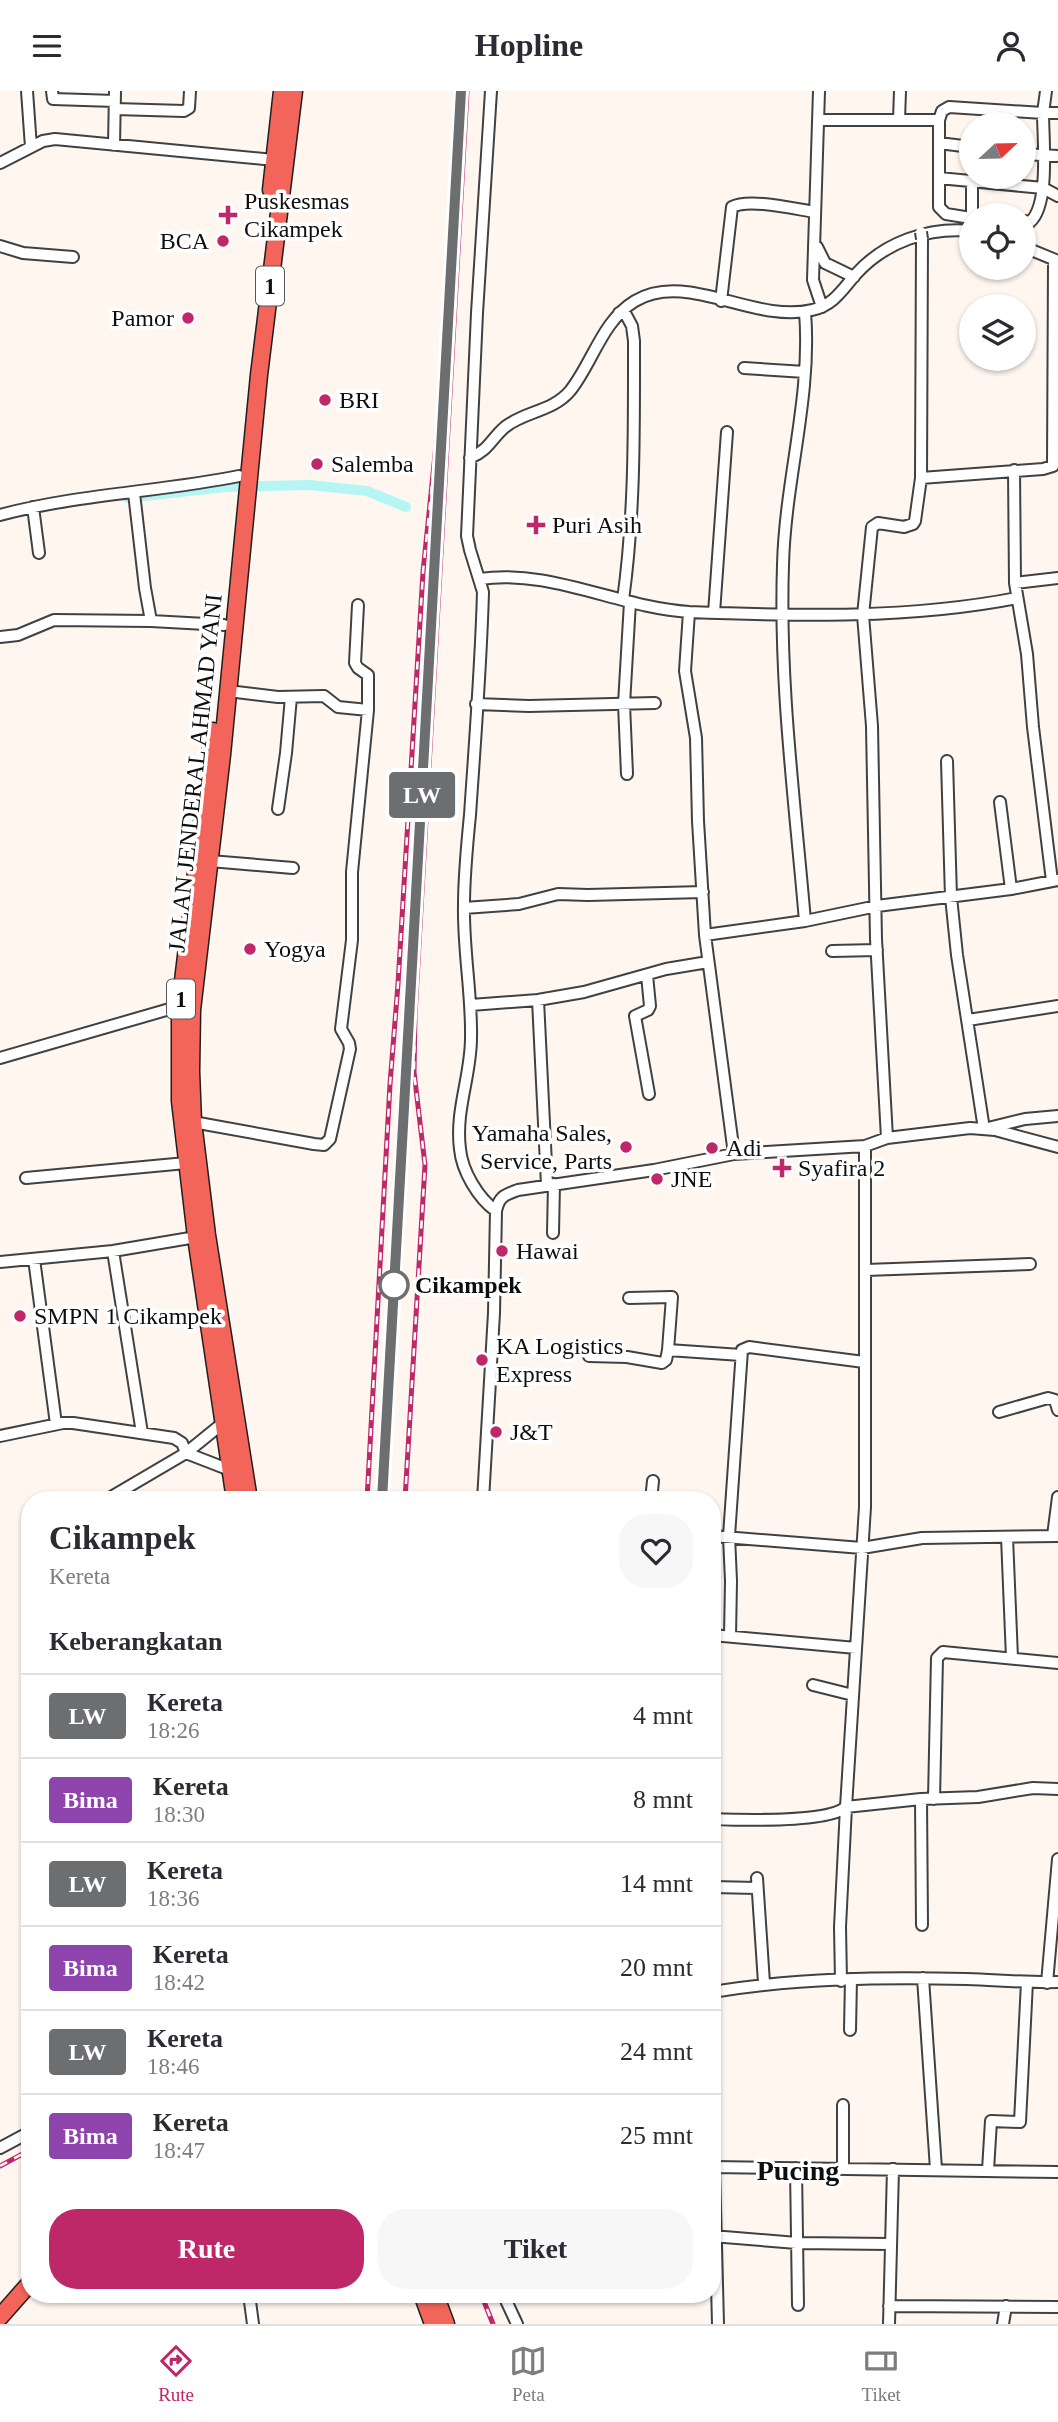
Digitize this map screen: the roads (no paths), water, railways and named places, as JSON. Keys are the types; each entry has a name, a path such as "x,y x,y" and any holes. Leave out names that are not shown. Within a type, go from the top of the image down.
{"highway":[{"name":"JALAN JENDERAL AHMAD YANI","path":"248,1491 207,1235 193,1122 186,1008 210,861 228,691 242,478 282,91"},
{"name":"JALAN JENDERAL AHMAD YANI","path":"242,478 295,91"},
{"name":"JALAN JENDERAL AHMAD YANI","path":"232,1491 186,1163 180,1101 186,1008 225,625 241,498"},
{"path":"243,1456 253,1491"},
{"path":"4,2312 21,2293"},
{"path":"424,2303 439,2323"},
{"path":"427,2303 439,2323"},
{"path":"436,2303 439,2323"},
{"path":"439,2323 440,2303"}],"street":[{"path":"27,91 31,147"},
{"path":"52,95 187,110 190,107 190,91"},
{"path":"492,91 467,536 480,579 483,604 464,908 471,1040 469,1069 460,1107 460,1152 476,1192 496,1210"},
{"path":"820,91 813,280 822,307"},
{"path":"899,120 900,91"},
{"path":"1036,214 1043,188 1043,113 1046,91"},
{"path":"114,145 115,100"},
{"path":"959,217 941,212 939,120 942,111 948,107 1058,113"},
{"path":"819,120 939,120"},
{"path":"0,163 43,141 55,139 274,160"},
{"path":"939,143 959,146"},
{"path":"1036,155 1058,156"},
{"path":"939,178 959,180"},
{"path":"1036,187 1058,196"},
{"path":"721,300 732,207 740,204 762,205 815,212"},
{"path":"470,458 483,453 508,425 562,399 577,381 597,345 643,297 673,290 783,312 805,312 822,307 837,297 876,255 921,237 959,235"},
{"path":"887,1138 877,950 872,739 863,615 872,527 878,523 904,527 913,524 921,478 921,237"},
{"path":"815,241 825,263 853,277"},
{"path":"0,246 23,253 74,257"},
{"path":"921,478 1053,466 1057,263 1036,254"},
{"path":"805,312 805,372 787,514 782,613 805,921"},
{"path":"624,315 634,341 634,486 624,704 627,774"},
{"path":"744,368 805,372"},
{"path":"714,613 727,432"},
{"path":"705,935 1055,880 1027,654 1015,583 1014,470"},
{"path":"0,515 242,478"},
{"path":"135,496 151,621"},
{"path":"33,509 39,553"},
{"path":"480,579 502,577 539,581 575,587 663,611 714,613 863,615 960,609 1017,599"},
{"path":"1015,583 1058,578"},
{"path":"193,1122 314,1144 324,1145 330,1139 350,1049 341,1029 352,940 352,872 368,710 368,675 355,663 358,605"},
{"path":"689,612 685,671 696,738 705,935 734,1154"},
{"path":"0,637 18,635 54,620 225,625"},
{"path":"228,691 291,697 324,696 338,708 368,710"},
{"path":"278,809 291,697"},
{"path":"476,705 656,703"},
{"path":"947,761 951,897 957,955 984,1129"},
{"path":"1000,802 1011,889"},
{"path":"210,861 293,869"},
{"path":"464,908 507,906 558,894 703,893"},
{"path":"832,951 877,950"},
{"path":"471,1005 538,1000 584,992 666,969 708,962"},
{"path":"647,975 650,1006 648,1010 635,1016 649,1094"},
{"path":"538,1000 553,1233"},
{"path":"968,1020 1058,1006"},
{"path":"0,1058 186,1008"},
{"path":"984,1129 1025,1119 1058,1116"},
{"path":"484,1491 494,1313 496,1210 498,1200 503,1196 518,1190 654,1170 734,1154 865,1146 887,1138 970,1128 1058,1147"},
{"path":"850,2030 841,1927 865,1507 865,1146"},
{"path":"26,1178 186,1163"},
{"path":"0,1262 113,1251 196,1237"},
{"path":"113,1251 142,1433"},
{"path":"34,1259 56,1424"},
{"path":"866,1270 1030,1264"},
{"path":"589,1356 627,1357 662,1363 666,1360 672,1297 629,1298"},
{"path":"730,1636 729,1537 743,1350 748,1347 864,1361"},
{"path":"668,1350 741,1355"},
{"path":"999,1412 1048,1398 1055,1400 1058,1410"},
{"path":"0,1436 73,1423 142,1433 174,1439 182,1443 186,1453 230,1470"},
{"path":"121,1491 186,1453 223,1423"},
{"path":"652,1491 653,1481"},
{"path":"721,1537 862,1548 922,1538 1056,1536 1058,1497"},
{"path":"1007,1537 1012,1658"},
{"path":"721,1636 856,1648"},
{"path":"934,1799 937,1658 943,1652 1058,1663"},
{"path":"813,1685 853,1695"},
{"path":"721,1819 834,1814 846,1807 921,1799 978,1797 1034,1788 1058,1789"},
{"path":"921,1799 922,1925"},
{"path":"721,1990 764,1983 923,1978 1052,1983 1058,1859"},
{"path":"721,1886 757,1883 764,1983"},
{"path":"923,1978 936,2169"},
{"path":"988,2170 991,2121 1020,2122 1027,1983"},
{"path":"843,2169 844,2105"},
{"path":"0,2148 21,2137"},
{"path":"721,2167 1058,2172"},
{"path":"796,2168 798,2305"},
{"path":"889,2324 893,2169"},
{"path":"721,2237 797,2243 890,2243"},
{"path":"250,2303 253,2324"},
{"path":"507,2303 517,2324"},
{"path":"717,2303 718,2324"},
{"path":"889,2306 1058,2307"},
{"path":"1003,2324 1006,2306"}],"waterway":[{"path":"127,498 225,487 310,485 367,491 406,507"}],"railway":[{"path":"406,1491 425,1165 414,1072 415,1015 467,91"},
{"path":"367,1491 423,572 441,396"},
{"path":"383,1491 406,1069"},
{"path":"0,2166 21,2155"},
{"path":"485,2303 493,2324"}],"train":[{"name":"LW","path":"383,1491 461,91"}],"place":[{"name":"Puskesmas Cikampek","path":"228,215"},
{"name":"BCA","path":"223,241"},
{"name":"Pamor","path":"188,318"},
{"name":"BRI","path":"325,400"},
{"name":"Salemba","path":"317,464"},
{"name":"Puri Asih","path":"536,525"},
{"name":"Yogya","path":"250,949"},
{"name":"Yamaha Sales, Service, Parts","path":"626,1147"},
{"name":"Adi","path":"712,1148"},
{"name":"Syafira 2","path":"782,1168"},
{"name":"JNE","path":"657,1179"},
{"name":"Hawai","path":"502,1251"},
{"name":"Cikampek","path":"394,1285"},
{"name":"SMPN 1 Cikampek","path":"20,1316"},
{"name":"KA Logistics Express","path":"482,1360"},
{"name":"J&T","path":"496,1432"}],"district":[{"name":"Pucing","path":"798,2170"}]}
